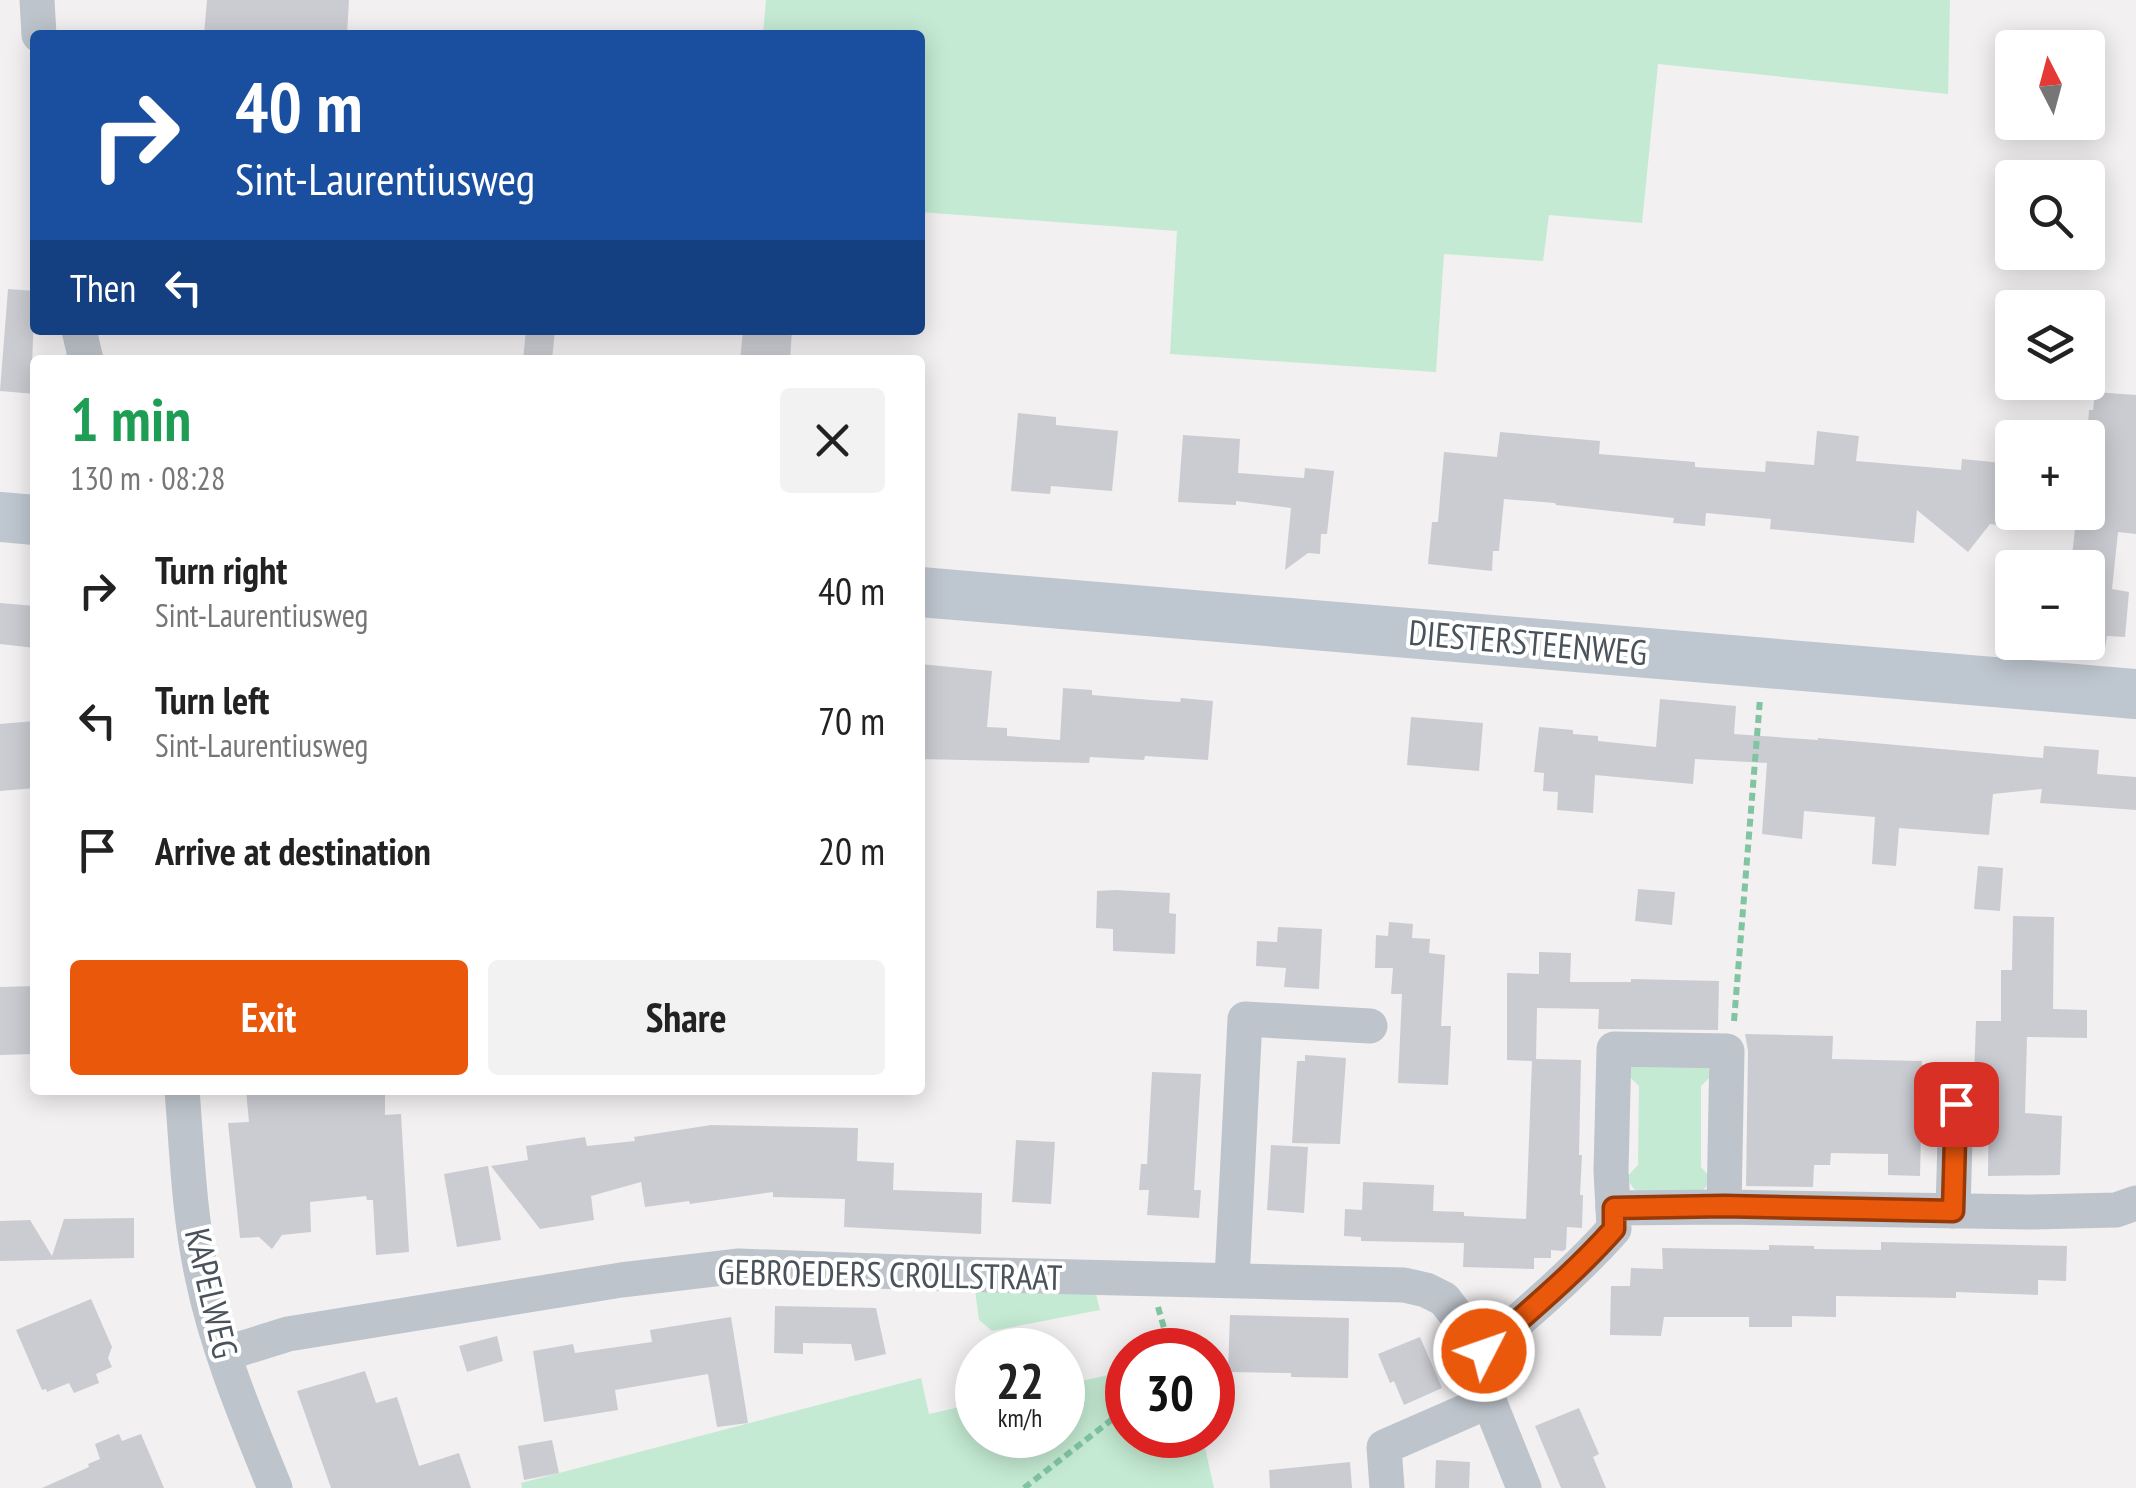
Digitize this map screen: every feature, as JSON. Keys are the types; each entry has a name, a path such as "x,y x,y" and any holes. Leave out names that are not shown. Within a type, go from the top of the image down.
{"main road":[{"path":"0,517 30,520"},
{"name":"DIESTERSTEENWEG","path":"925,592 2136,694"}],"street":[{"path":"37,0 40,30"},
{"path":"1232,1279 1245,1019 1370,1026"},
{"path":"1524,1488 1489,1401 1484,1351 1568,1278 1614,1229 1614,1049 1727,1051 1724,1206"},
{"name":"KAPELWEG","path":"182,1095 192,1212 202,1276 224,1354 276,1488"},
{"path":"1953,1211 1956,1104"},
{"path":"1614,1208 1724,1206 2030,1212 2116,1210 2136,1203"},
{"name":"GEBROEDERS CROLLSTRAAT","path":"224,1354 288,1334 621,1280 739,1266 1404,1285 1444,1299 1484,1351"},
{"path":"1386,1488 1384,1447 1489,1401"}],"path":[{"path":"1727,1051 1735,1016 1764,662"},
{"path":"1024,1488 1105,1425"}],"green space":[{"path":"766,0 1950,0 1948,94 1658,64 1642,223 1549,215 1543,261 1444,254 1436,372 1170,354 1177,231 925,212 925,30 763,30"},
{"path":"1702,1062 1713,1074 1701,1086 1701,1167 1712,1180 1702,1191 1635,1190 1626,1178 1638,1165 1639,1086 1625,1072 1632,1064"},
{"path":"975,1290 1096,1294 1100,1310 1007,1328 988,1328 979,1320"},
{"path":"1105,1376 1105,1458 1207,1458 1214,1488 522,1488 521,1483 921,1378 929,1414 955,1408 955,1458 1085,1458 1085,1380"}],"building":[{"path":"207,0 349,0 347,30 204,30"},
{"path":"8,289 30,291 30,335 33,335 30,394 0,391"},
{"path":"526,335 554,335 552,355 524,355"},
{"path":"742,335 792,335 790,355 740,355"},
{"path":"2105,393 2136,395 2136,534 2118,532 2112,589 2129,592 2125,637 2107,636 2105,649 2105,550 2073,550 2075,530 2105,530 2105,420 2088,420 2089,410 2093,410 2094,400 2105,400"},
{"path":"1018,413 1056,417 1056,425 1118,431 1112,491 1051,486 1050,494 1011,491"},
{"path":"1817,431 1859,436 1856,461 1961,470 1962,459 1995,462 1995,525 1990,524 1968,552 1917,510 1914,543 1770,529 1771,519 1706,513 1705,526 1673,523 1674,518 1504,499 1499,551 1493,551 1492,571 1428,564 1432,522 1438,522 1444,452 1497,457 1500,432 1600,441 1599,454 1695,462 1695,467 1765,472 1766,461 1814,465"},
{"path":"1183,435 1240,439 1238,473 1304,478 1305,468 1334,471 1327,534 1321,534 1320,554 1308,553 1285,570 1291,508 1236,501 1236,505 1178,502"},
{"path":"0,603 30,606 30,647 0,644"},
{"path":"925,664 992,671 987,727 1007,728 1007,736 1060,740 1063,688 1092,690 1092,695 1213,701 1208,760 1090,757 1089,763 925,759"},
{"path":"1660,699 1736,706 1734,734 2043,758 2044,746 2099,750 2097,774 2136,777 2136,810 2040,803 2042,789 1993,794 1989,835 1899,828 1896,866 1872,864 1875,817 1804,811 1802,839 1762,834 1767,763 1695,759 1693,784 1595,775 1593,813 1557,810 1558,792 1543,791 1544,773 1534,772 1539,727 1573,730 1573,734 1598,736 1598,741 1656,747"},
{"path":"1411,717 1483,723 1479,771 1407,765"},
{"path":"30,721 30,788 0,791 0,724"},
{"path":"1978,866 2003,868 2000,911 1974,909"},
{"path":"1638,889 1675,892 1672,925 1635,921"},
{"path":"1097,891 1170,893 1169,913 1176,914 1175,954 1113,951 1113,929 1096,928"},
{"path":"2013,916 2054,917 2053,1009 2087,1010 2087,1038 2027,1037 2025,1113 2062,1116 2060,1175 1988,1176 1989,1077 1974,1077 1976,1021 2001,1021 2001,970 2012,970"},
{"path":"1389,922 1413,924 1412,938 1430,939 1429,953 1445,955 1441,1026 1451,1026 1448,1085 1398,1083 1402,994 1391,994 1393,968 1375,968 1376,935 1388,936"},
{"path":"1278,927 1322,929 1319,989 1284,987 1286,968 1256,966 1257,941 1277,942"},
{"path":"1539,952 1571,953 1570,982 1719,981 1718,1030 1598,1029 1599,1009 1537,1008 1536,1059 1581,1060 1579,1155 1583,1195 1582,1228 1567,1227 1566,1249 1551,1250 1551,1258 1534,1258 1534,1269 1463,1267 1464,1243 1361,1241 1361,1237 1344,1236 1345,1209 1362,1210 1363,1182 1434,1185 1433,1211 1526,1219 1532,1061 1507,1060 1507,973 1539,974"},
{"path":"30,986 30,1054 0,1055 0,987"},
{"path":"1745,1034 1833,1036 1832,1059 1922,1061 1920,1176 1888,1175 1888,1154 1831,1153 1830,1165 1814,1165 1813,1187 1746,1186"},
{"path":"1305,1055 1346,1058 1340,1144 1292,1143 1297,1061 1305,1061"},
{"path":"1152,1072 1201,1074 1194,1190 1201,1190 1199,1218 1147,1215 1149,1190 1139,1190 1141,1164 1147,1164"},
{"path":"246,1095 385,1095 385,1115 401,1114 409,1252 376,1255 373,1200 366,1196 310,1202 311,1232 282,1235 272,1249 259,1237 240,1238 228,1123 249,1122"},
{"path":"711,1125 858,1128 857,1161 894,1163 893,1190 982,1193 981,1234 844,1227 845,1199 773,1197 773,1192 645,1207 641,1182 591,1196 594,1220 540,1229 491,1166 528,1160 526,1146 585,1137 587,1146 635,1141 634,1137"},
{"path":"1016,1140 1055,1142 1051,1204 1012,1202"},
{"path":"1271,1145 1308,1147 1304,1213 1267,1210"},
{"path":"488,1166 501,1240 457,1247 444,1174"},
{"path":"134,1218 134,1258 0,1261 0,1221 30,1220 52,1256 64,1219"},
{"path":"1881,1242 2067,1246 2066,1281 2038,1280 2038,1295 1956,1292 1956,1298 1836,1296 1836,1317 1792,1316 1792,1327 1749,1327 1749,1317 1664,1317 1661,1336 1610,1335 1611,1286 1630,1286 1631,1268 1663,1269 1662,1248 1769,1250 1769,1245 1881,1250"},
{"path":"91,1299 112,1347 108,1358 112,1367 96,1374 99,1383 74,1393 69,1383 47,1392 42,1390 16,1330"},
{"path":"775,1306 876,1308 886,1354 855,1361 851,1344 803,1343 803,1354 774,1353"},
{"path":"1230,1315 1349,1318 1348,1378 1235,1372 1235,1328 1230,1328"},
{"path":"731,1317 748,1423 717,1427 708,1374 615,1390 618,1410 544,1422 533,1351 573,1344 575,1353 652,1342 650,1330"},
{"path":"497,1336 503,1361 467,1372 459,1346"},
{"path":"1420,1337 1442,1388 1404,1405 1378,1354"},
{"path":"365,1371 376,1403 397,1397 419,1466 459,1453 471,1488 331,1488 297,1391"},
{"path":"1579,1408 1599,1454 1593,1457 1606,1488 1561,1488 1535,1426"},
{"path":"119,1434 122,1441 141,1434 164,1488 42,1488 89,1467 88,1464 100,1459 95,1444"},
{"path":"552,1440 559,1473 524,1480 518,1446"},
{"path":"1436,1460 1470,1462 1469,1488 1435,1488"},
{"path":"1350,1462 1352,1488 1270,1488 1269,1470"}],"route":[{"path":"1484,1351 1568,1278 1604,1240 1614,1229 1614,1208 1953,1211 1956,1104"}]}
